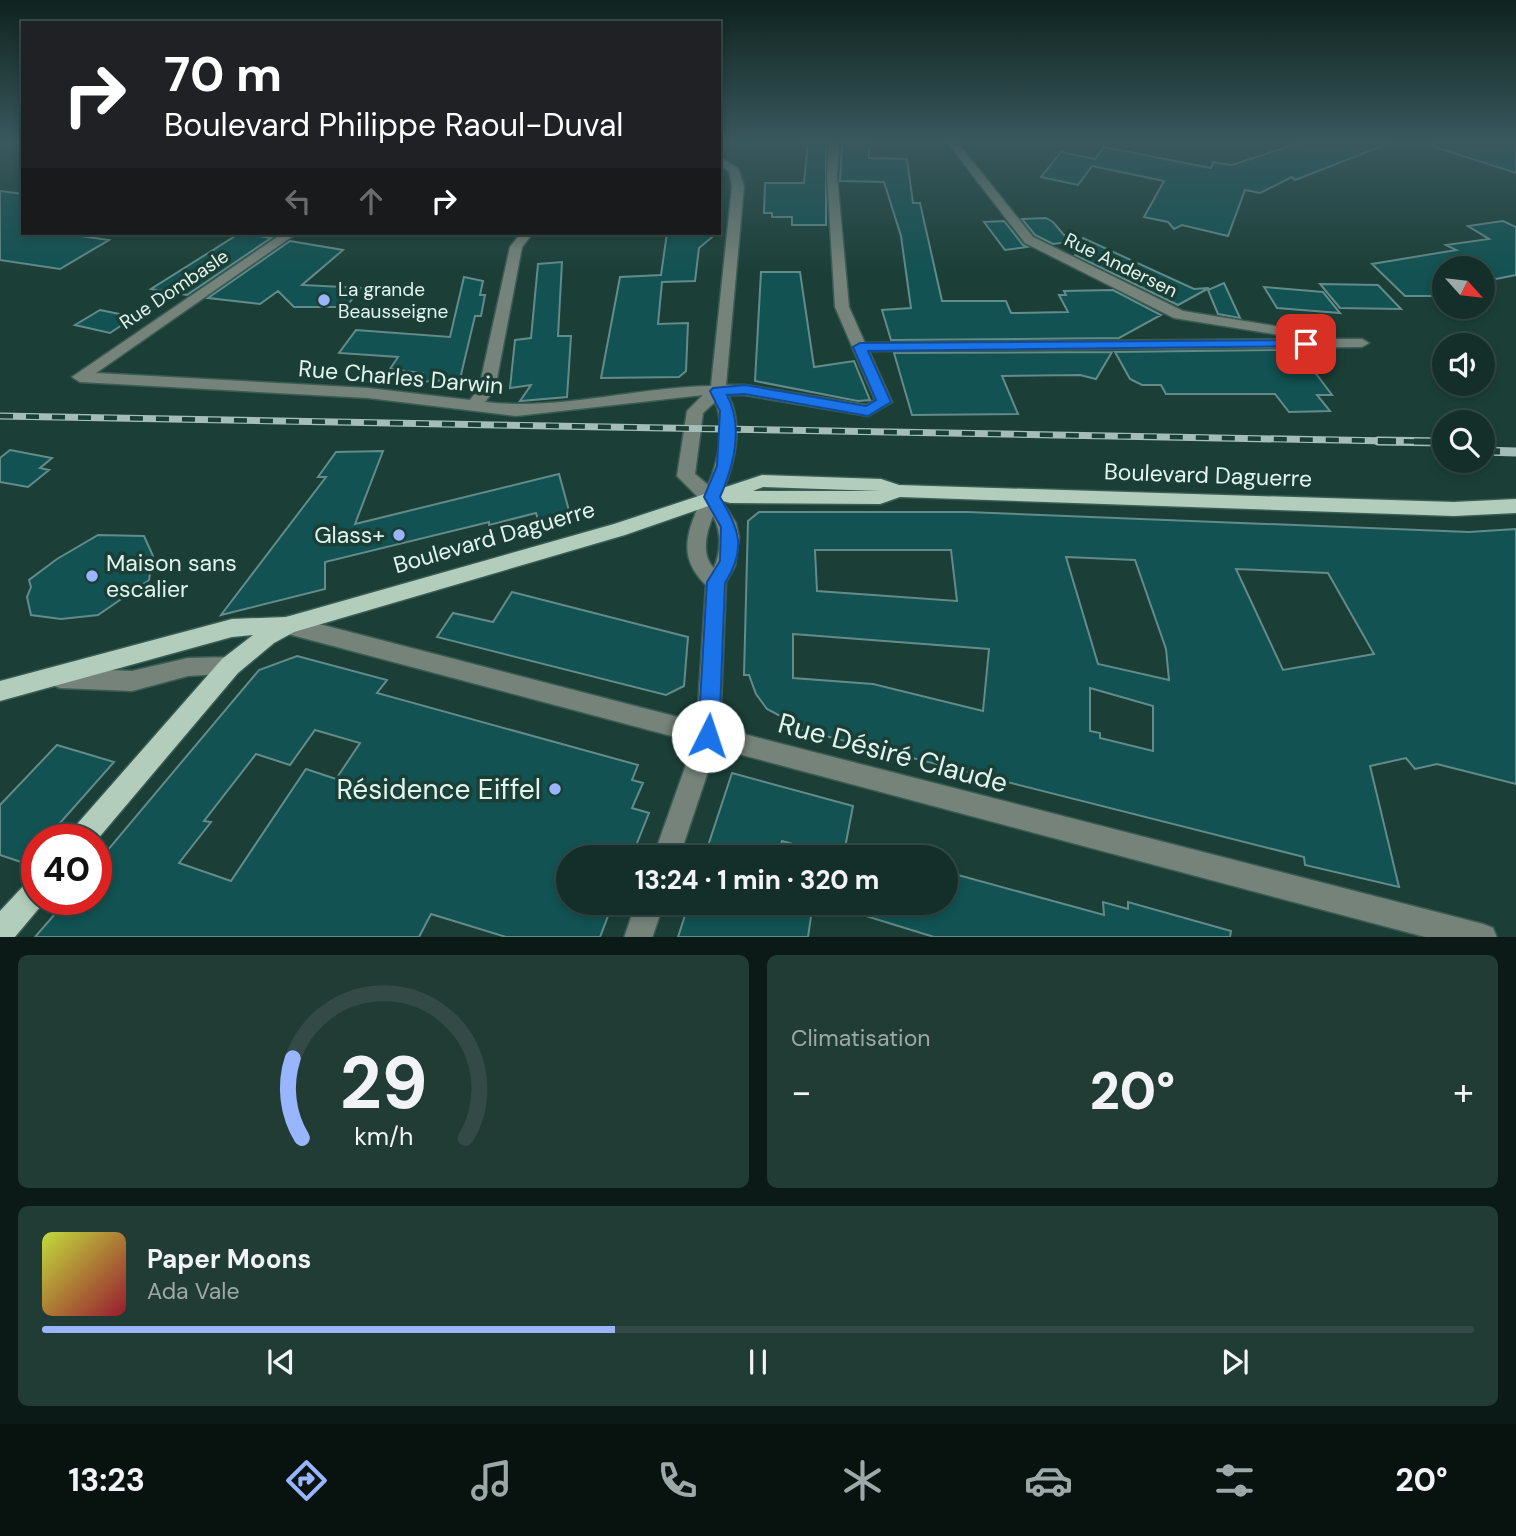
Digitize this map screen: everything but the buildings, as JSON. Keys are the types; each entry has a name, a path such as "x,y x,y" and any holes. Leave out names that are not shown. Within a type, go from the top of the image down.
{"main road":[{"name":"Boulevard Daguerre","path":"230,666 266,636 288,625 618,530 712,497 880,498 898,491 1454,509 1516,506"},
{"name":"Boulevard Daguerre","path":"0,691 232,628 288,625"},
{"path":"94,824 230,666"},
{"path":"0,932 21,908"}],"street":[{"path":"716,582 700,567 696,535 725,466 728,411 718,391 738,186"},
{"path":"833,186 842,307 860,347"},
{"name":"Rue Andersen","path":"860,347 1362,343 1179,315 1029,240 986,186"},
{"name":"Rue Dombasle","path":"80,377 289,235"},
{"path":"473,407 487,389 516,247 525,235"},
{"name":"Rue Charles Darwin","path":"80,377 368,393 516,411 680,391 745,390 868,411 884,402 860,347"},
{"path":"670,845 708,736 716,582 729,562 729,527 712,497 686,476 695,411 718,391"},
{"name":"Rue Désiré Claude","path":"288,625 1482,937"},
{"name":"Boulevard Daguerre","path":"50,677 132,681 188,667 230,666"},
{"path":"638,937 646,915"}],"railway":[{"path":"0,416 1444,442 1378,441"},
{"path":"1495,451 1516,452"}],"place":[{"name":"La grande Beausseigne","path":"324,300"},
{"name":"Glass+","path":"399,535"},
{"name":"Maison sans escalier","path":"92,576"},
{"name":"Résidence Eiffel","path":"555,789"}],"route":[{"path":"708,736 716,582 729,562 729,527 712,497 725,466 728,411 718,391 745,390 868,411 884,402 860,347 1306,344"}]}
